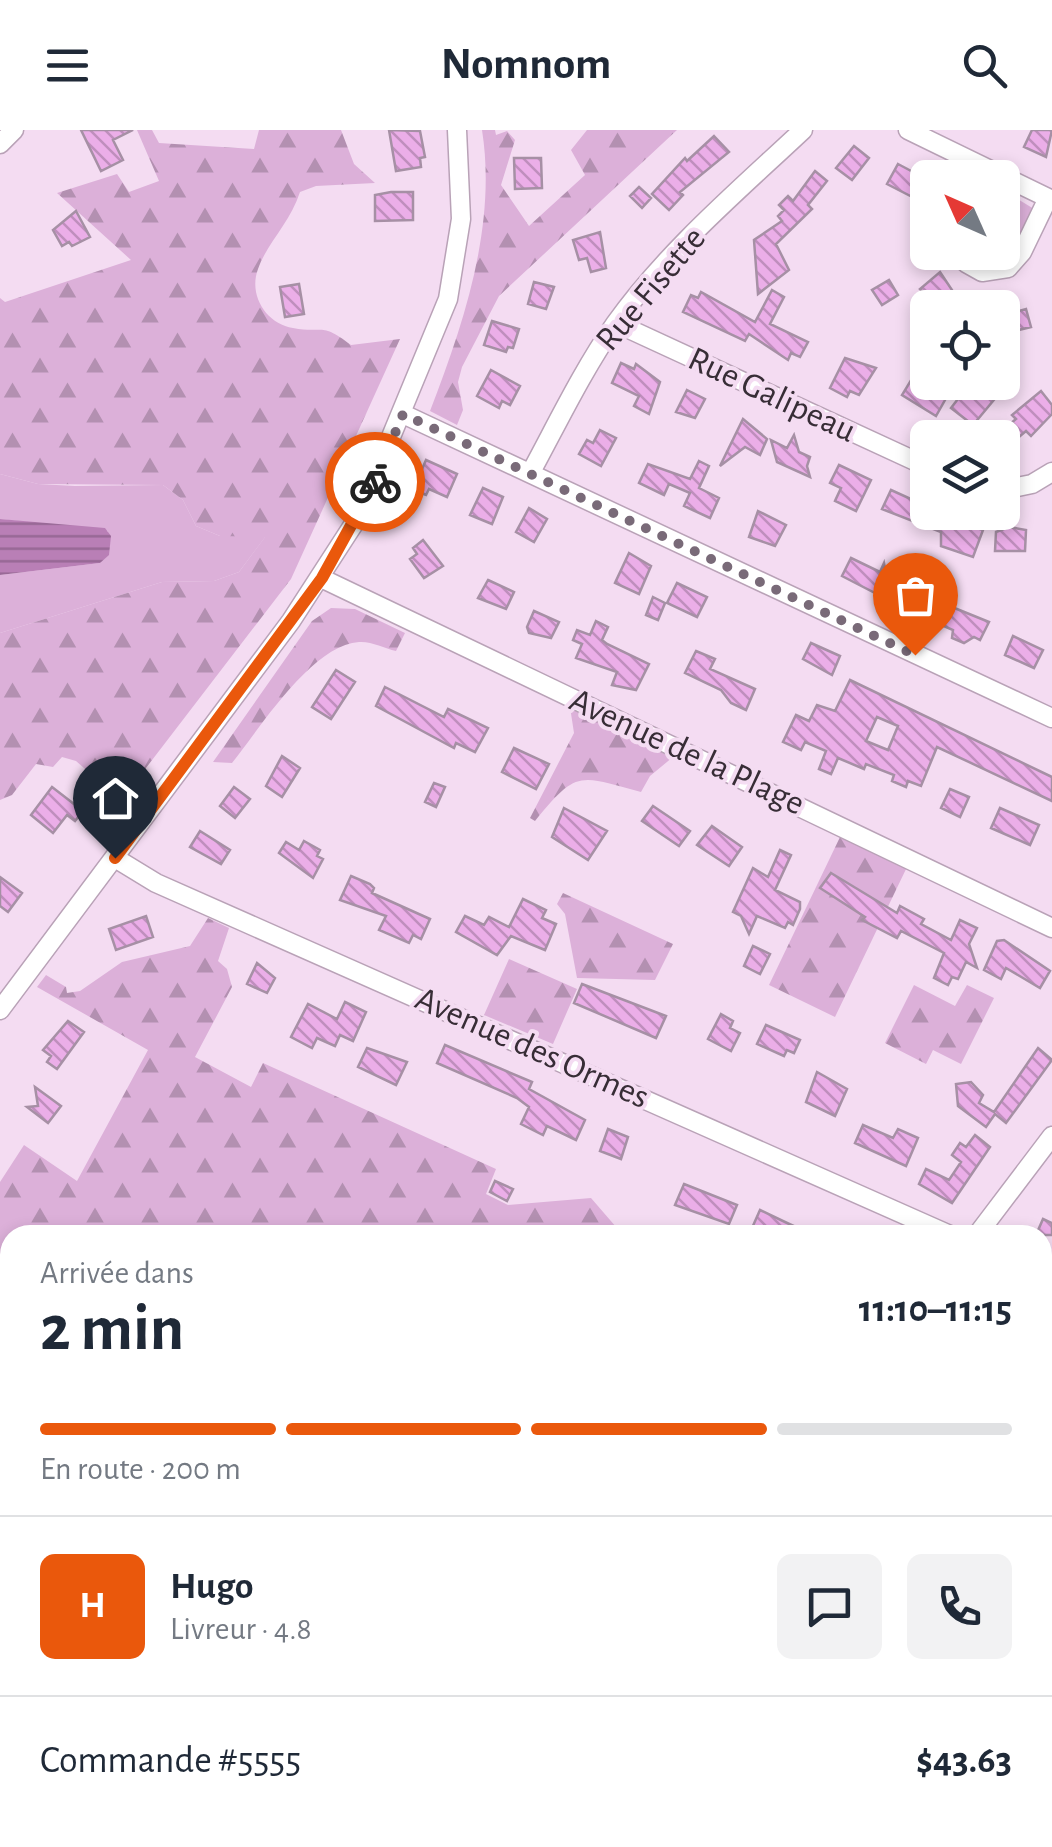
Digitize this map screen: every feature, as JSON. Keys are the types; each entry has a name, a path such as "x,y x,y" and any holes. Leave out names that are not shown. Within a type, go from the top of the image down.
{"street":[{"path":"0,144 14,130"},
{"path":"0,1010 322,578 374,485 439,324 454,272 462,192 457,130"},
{"name":"Rue Fisette","path":"531,472 616,322 696,233 804,130"},
{"path":"908,130 962,160"},
{"path":"1020,187 1050,199 1020,254"},
{"name":"Rue Galipeau","path":"616,322 910,459"},
{"path":"403,414 1052,718"},
{"path":"1020,486 1052,472"},
{"name":"Avenue de la Plage","path":"322,578 1052,928"},
{"name":"Avenue des Ormes","path":"115,858 156,882 928,1225"},
{"path":"985,1225 1052,1136"}],"green space":[{"path":"137,130 152,130 159,143 254,149 259,130 341,130 354,164 375,183 316,186 300,192 258,269 258,298 275,321 327,331 351,345 400,339 291,579 103,824 85,811 82,799 101,783 76,761 62,757 53,767 36,764 12,795 0,800 0,633 162,582 214,581 239,572 265,537 220,536 196,526 183,500 163,485 38,484 0,474 0,298 5,302 131,260 57,193 117,174 129,192 159,181"},
{"path":"482,130 495,130 496,135 507,131 515,140 501,185 529,226 585,175 571,150 587,130 677,130 499,296 462,367 458,382 463,410 457,425 430,411 455,343 481,237 485,202"},
{"path":"1020,200 1034,209 1020,237"},
{"path":"0,474 38,484 163,485 183,500 196,526 220,536 266,536 239,572 214,581 162,582 0,633 0,575 100,563 108,531 0,519"},
{"path":"331,608 355,609 405,633 396,651 359,642 323,657 288,690 232,763 213,762 312,621"},
{"path":"570,707 673,757 650,776 641,792 591,780 571,784 535,821 530,818 574,733"},
{"path":"841,835 907,867 835,1017 769,985"},
{"path":"563,893 673,944 655,980 577,978 565,914 557,904"},
{"path":"208,918 229,928 218,961 227,969 232,987 195,1057 251,1087 263,1063 496,1169 486,1194 508,1205 591,1198 614,1225 0,1225 0,1182 24,1145 77,1181 148,1050 37,987 46,975 66,987 67,993 80,991 122,962 190,946"},
{"path":"509,959 577,989 553,1044 484,1015"},
{"path":"914,985 955,1006 967,985 994,998 961,1064 933,1050 926,1064 885,1043"}],"shaded area":[{"path":"0,519 105,528 111,536 109,555 100,563 0,575"}],"building":[{"path":"81,130 133,130 113,140 123,160 101,171"},
{"path":"389,130 420,131 425,157 420,158 421,167 396,171"},
{"path":"1032,130 1052,130 1046,157 1024,147"},
{"path":"714,136 729,152 680,192 683,195 669,210 652,194 685,158 687,161"},
{"path":"854,146 869,158 852,180 836,168"},
{"path":"514,158 541,158 542,188 515,189"},
{"path":"898,164 910,170 910,196 887,184"},
{"path":"815,171 827,181 808,205 812,209 776,244 789,270 758,294 754,240 782,221 778,216 784,210 779,205 788,196 793,201"},
{"path":"639,187 651,198 642,208 630,196"},
{"path":"413,192 413,220 375,221 375,195"},
{"path":"76,211 90,237 72,246 69,242 62,246 53,230"},
{"path":"600,232 606,268 591,272 587,258 579,260 573,240"},
{"path":"940,272 952,290 921,290"},
{"path":"889,280 898,295 882,305 872,290"},
{"path":"534,282 554,287 546,309 528,304"},
{"path":"299,284 304,314 285,317 280,287"},
{"path":"772,290 784,297 770,324 808,342 800,357 791,353 788,360 749,334 745,341 683,312 691,295 698,298 701,292 755,322"},
{"path":"1026,309 1031,327 1020,330 1020,311"},
{"path":"492,321 519,329 513,348 508,347 506,352 484,345"},
{"path":"845,358 876,368 859,395 850,391 847,397 830,388"},
{"path":"621,363 634,369 636,364 660,382 649,414 634,406 639,396 612,383"},
{"path":"491,370 520,386 510,405 502,401 499,408 477,396"},
{"path":"910,382 910,400 902,395"},
{"path":"687,390 705,399 695,418 676,412"},
{"path":"1041,391 1052,405 1052,414 1031,436 1026,431 1020,436 1020,420 1012,415"},
{"path":"910,400 945,400 936,416"},
{"path":"957,400 994,400 977,420 967,420 951,408"},
{"path":"743,419 767,439 760,455 745,447 720,466"},
{"path":"600,430 616,438 601,466 579,454 587,440 593,443"},
{"path":"794,435 799,452 810,457 810,477 777,462 771,440 787,448"},
{"path":"426,460 457,474 447,497 429,489 426,495 413,490"},
{"path":"699,461 709,466 699,488 719,498 710,518 684,506 690,493 669,484 664,495 639,483 648,464 690,479"},
{"path":"839,465 871,480 856,511 835,501 841,488 830,483"},
{"path":"483,488 503,497 492,524 470,515"},
{"path":"891,490 910,499 910,520 882,509"},
{"path":"529,508 547,519 534,542 516,532"},
{"path":"758,511 786,525 775,546 749,537"},
{"path":"936,530 983,530 973,557 941,546 941,532"},
{"path":"1026,530 1025,551 995,551 996,532"},
{"path":"423,540 443,566 424,578 410,559 417,554 413,548"},
{"path":"629,553 651,566 639,594 615,583"},
{"path":"851,558 880,572 884,563 888,585 877,594 842,576"},
{"path":"488,580 514,592 506,609 478,598"},
{"path":"677,583 707,597 697,617 667,603"},
{"path":"915,592 989,622 980,640 974,637 964,643 952,638 953,630 907,610"},
{"path":"653,597 665,603 658,620 646,615"},
{"path":"534,611 559,622 551,638 529,633 527,627"},
{"path":"596,621 608,627 602,640 649,664 636,690 612,685 617,672 576,658 582,644 573,640 577,630 590,635"},
{"path":"1013,636 1043,650 1034,668 1005,655"},
{"path":"811,643 840,656 832,675 803,659"},
{"path":"696,651 715,659 710,669 755,689 746,710 731,703 721,690 685,673"},
{"path":"336,670 355,682 331,719 312,707"},
{"path":"850,680 1052,777 1052,801 937,747 921,786 908,781 906,787 892,781 894,775 838,758 831,774 819,769 826,751 805,742 801,750 783,742 796,715 809,721 817,705 835,711","holes":["877,717 898,726 888,750 866,741"]},
{"path":"385,687 444,717 448,709 488,728 475,752 456,743 454,748 376,706"},
{"path":"514,748 549,764 536,789 502,772"},
{"path":"282,756 300,768 282,797 266,786"},
{"path":"434,783 445,787 436,807 425,802"},
{"path":"52,787 83,811 75,821 67,815 53,833 31,815"},
{"path":"234,787 250,799 235,818 220,806"},
{"path":"950,789 969,797 960,817 941,808"},
{"path":"653,806 690,831 679,846 642,821"},
{"path":"564,808 607,831 588,860 552,837"},
{"path":"1000,808 1039,825 1030,845 991,828"},
{"path":"712,826 742,847 729,866 697,845"},
{"path":"200,831 230,850 221,864 190,847"},
{"path":"304,841 320,850 317,856 323,859 313,878 279,853 286,842 299,850"},
{"path":"780,850 791,855 775,890 800,902 800,909 793,925 788,922 785,928 757,916 749,934 741,916 733,912 753,868 768,877"},
{"path":"831,873 897,913 900,906 924,919 921,924 951,940 960,920 977,928 969,944 977,968 966,962 958,979 952,977 948,985 934,978 944,953 901,931 897,938 862,920 865,917 820,888"},
{"path":"351,876 370,884 374,888 372,893 430,919 421,939 413,935 409,943 379,930 386,916 340,900"},
{"path":"0,877 22,893 8,912 0,906"},
{"path":"523,899 546,910 542,918 556,924 545,950 511,936 497,955 456,932 465,916 484,925 489,917 509,927"},
{"path":"146,916 153,937 116,950 109,929"},
{"path":"1004,940 1050,971 1040,988 1006,968 1001,979 984,970 997,941"},
{"path":"753,946 770,954 760,974 744,966"},
{"path":"257,963 275,978 267,993 247,984"},
{"path":"582,984 666,1016 656,1038 574,1003"},
{"path":"345,1002 366,1012 353,1041 340,1035 335,1046 317,1038 312,1048 291,1037 308,1004 337,1019"},
{"path":"721,1014 733,1021 730,1028 740,1033 731,1051 708,1039"},
{"path":"68,1021 84,1032 57,1069 47,1062 51,1056 43,1050"},
{"path":"766,1025 800,1040 794,1053 787,1050 784,1056 757,1044"},
{"path":"445,1045 532,1082 529,1089 585,1120 576,1140 547,1126 543,1135 521,1124 529,1107 517,1098 437,1063"},
{"path":"367,1048 407,1062 396,1085 358,1067"},
{"path":"1038,1048 1052,1060 1006,1123 995,1114 986,1127 958,1106 956,1084 971,1082 983,1095 979,1103 994,1112"},
{"path":"817,1072 847,1089 835,1116 806,1102"},
{"path":"35,1087 61,1106 48,1123 27,1107 38,1106"},
{"path":"863,1125 893,1138 898,1129 918,1138 906,1166 855,1143"},
{"path":"608,1129 628,1137 621,1159 600,1151"},
{"path":"975,1135 990,1147 952,1203 919,1184 926,1169 949,1180 961,1162 952,1155 960,1143 966,1147"},
{"path":"495,1181 513,1189 507,1201 490,1192"},
{"path":"684,1184 737,1205 729,1224 675,1205"},
{"path":"760,1210 792,1225 753,1225"}],"way so far":[{"path":"375,482 403,414 915,655"}],"route":[{"path":"115,858 322,578 375,482"}]}
